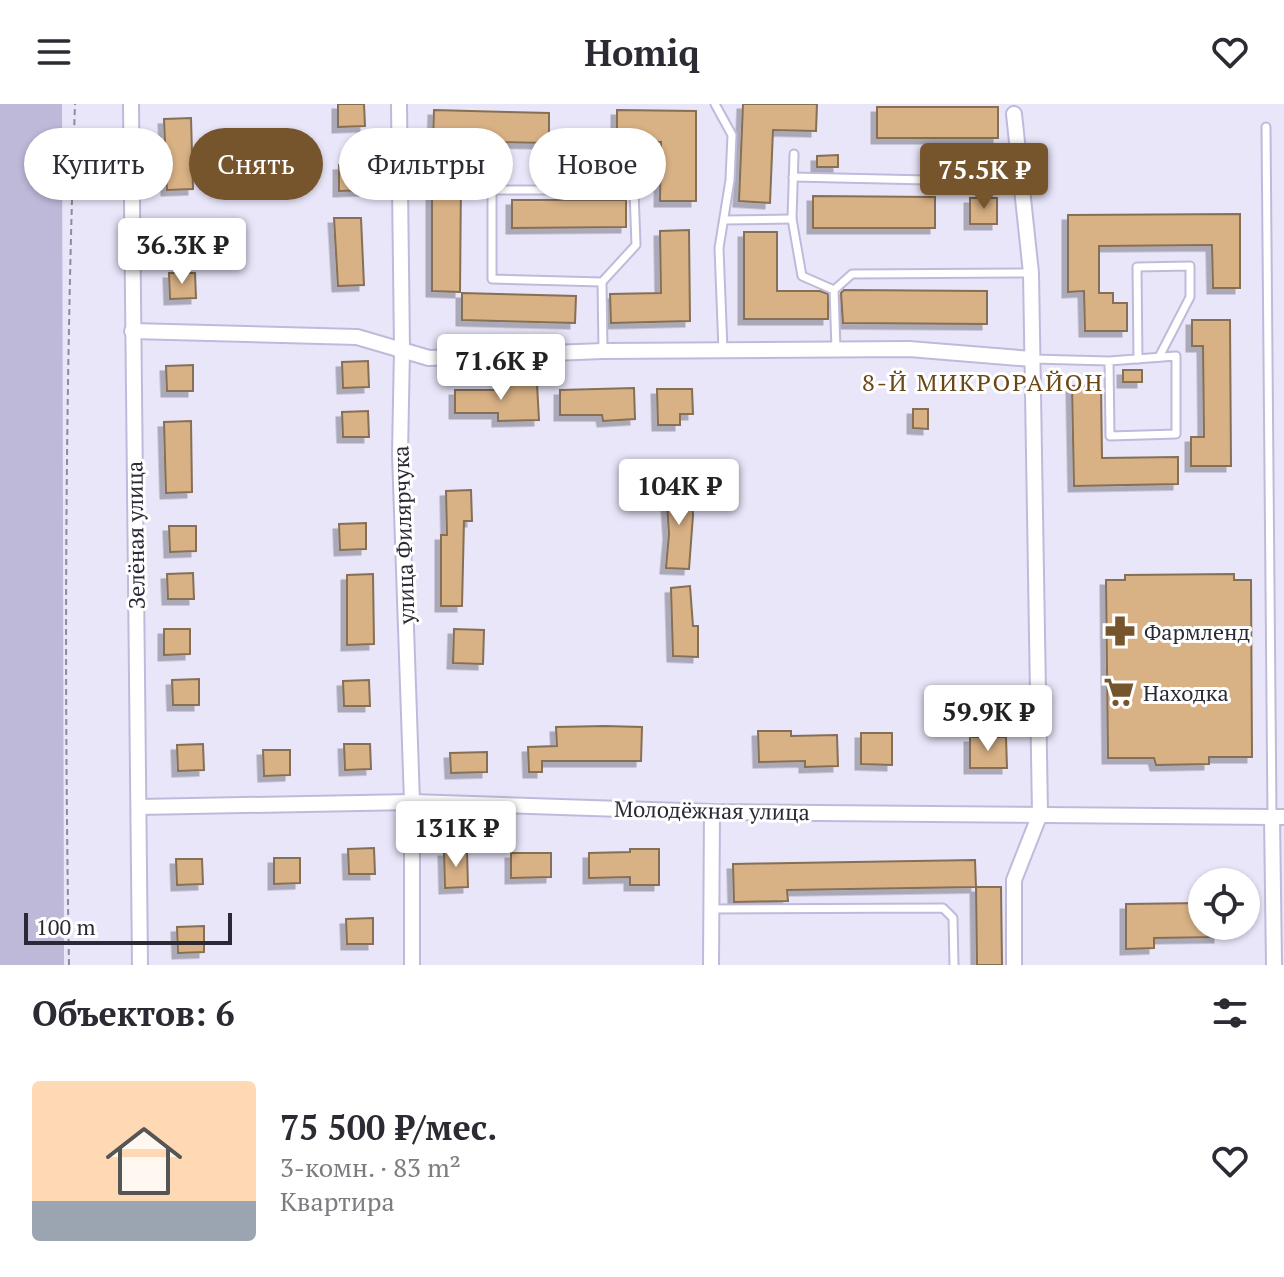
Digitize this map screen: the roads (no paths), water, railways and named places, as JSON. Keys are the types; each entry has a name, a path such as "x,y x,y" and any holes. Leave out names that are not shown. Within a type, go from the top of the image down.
{"street":[{"name":"Зелёная улица","path":"131,104 140,965"},
{"name":"улица Филярчука","path":"399,104 399,128"},
{"path":"1010,109 1022,182 1031,273 1040,814 1014,880 1014,965"},
{"name":"улица Филярчука","path":"400,200 400,454 412,802 412,965"},
{"path":"132,331 357,337 429,358 603,351 909,349 1032,359"},
{"name":"Молодёжная улица","path":"139,807 412,802 712,812 1278,817"},
{"path":"711,965 712,812"},
{"path":"1274,965 1278,817"}],"lane":[{"path":"715,104 732,135 730,180 719,248 723,350"},
{"path":"1266,127 1278,817"},
{"path":"794,154 792,219 802,276 834,290"},
{"path":"793,177 1022,182"},
{"path":"513,190 634,190 636,245 602,282 603,351"},
{"path":"492,200 492,279 602,282"},
{"path":"724,220 792,219"},
{"path":"1138,359 1137,267 1190,266 1190,297 1159,357"},
{"path":"834,290 852,274 1031,273"},
{"path":"834,290 836,349"},
{"path":"1032,359 1109,361 1176,356 1176,434 1110,436 1109,361"},
{"path":"712,909 943,908 953,918 954,965"}],"place":[{"name":"Фармленд","path":"1120,631"},
{"name":"Находка","path":"1119,692"}],"district":[{"name":"8-Й МИКРОРАЙОН","path":"983,382"}]}
